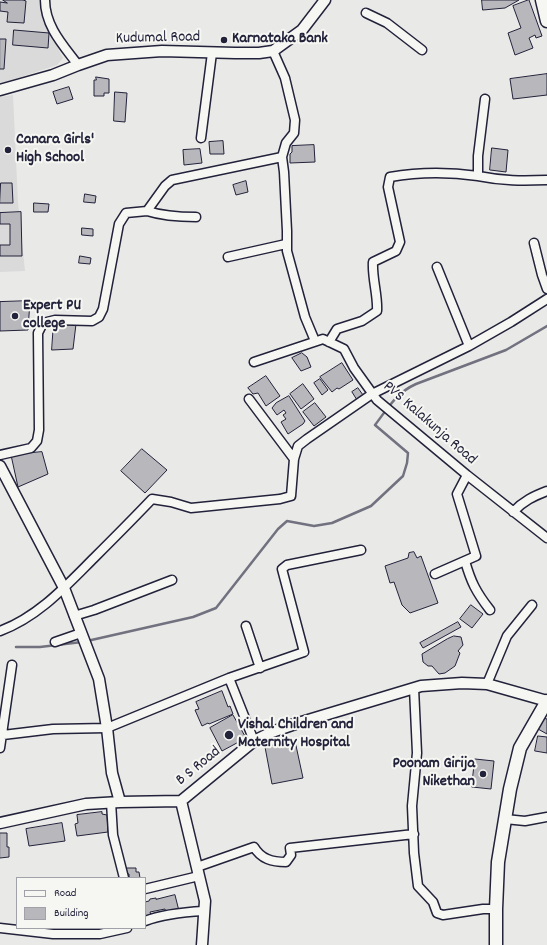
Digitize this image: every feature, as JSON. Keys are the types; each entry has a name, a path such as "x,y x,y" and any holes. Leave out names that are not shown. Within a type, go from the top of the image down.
{"main road":[{"path":"542,0 547,21"},
{"path":"496,945 498,862 510,789 520,748 547,701"}],"street":[{"path":"45,0 48,21 54,33 78,65"},
{"name":"Kudumal Road","path":"0,90 53,75 107,55 162,51 259,53 273,50 302,30 326,0"},
{"path":"366,13 387,23 422,50"},
{"path":"273,50 285,78 295,120 294,133 286,143 282,157 288,260 302,306 315,341"},
{"path":"201,138 212,52"},
{"path":"478,176 478,156 485,99"},
{"path":"147,211 165,186 172,180 282,157"},
{"path":"329,342 337,329 362,321 377,311 378,303 373,262 396,251 400,242 388,187 390,177 406,174 462,174 502,180 547,180"},
{"path":"0,455 31,448 37,441 39,430 38,333 43,324 55,320 92,321 99,317 103,309 119,224 126,213 147,211 158,215 174,217 196,217"},
{"path":"534,243 547,289"},
{"path":"228,257 286,244"},
{"path":"437,267 468,346"},
{"path":"0,632 14,626 35,612 64,588 152,499 172,502 192,508 280,499 291,496 294,459 298,446 307,438 375,397 511,322 547,299"},
{"name":"PVS Kalakunja Road","path":"254,362 323,339 344,349 354,368 375,397 467,475 547,538"},
{"path":"249,399 294,459"},
{"path":"0,466 64,588 99,678 107,728 115,802 113,835 124,877"},
{"path":"435,574 476,556 457,494 467,475"},
{"path":"513,512 520,504 531,497 547,491"},
{"path":"3,735 53,729 107,728 229,678 304,652 282,569 287,565 361,550"},
{"path":"465,561 471,581 479,596 490,610"},
{"path":"74,616 94,610 172,580"},
{"path":"487,684 507,636 532,605"},
{"path":"246,626 260,668"},
{"path":"54,642 81,634"},
{"path":"0,745 3,735 4,702 12,665"},
{"path":"229,678 254,741"},
{"name":"B S Road","path":"0,823 86,804 182,801 254,741 272,732 421,686 462,683 487,684 547,701"},
{"path":"414,688 417,753 412,806 418,886 433,902 437,913 443,915 483,909 496,909"},
{"path":"182,801 205,900 202,945"},
{"path":"505,820 525,821 547,817"},
{"path":"146,889 198,872 254,847 258,854 266,860 286,862 291,855 290,848 414,834"},
{"path":"146,921 154,917 204,911"},
{"path":"0,928 53,934 100,934 122,929"}],"shaded area":[{"path":"0,0 39,0 47,27 63,58 57,65 0,84"},
{"name":"Canara Girls' High School","path":"13,95 18,203 25,271 0,272 0,97"}],"building":[{"path":"3,0 26,1 24,23 7,22 8,12 0,11 0,2 7,3"},
{"path":"482,0 519,0 505,8 483,10"},
{"path":"529,0 542,36 536,38 535,35 529,38 533,48 515,55 508,33 521,28 513,6"},
{"path":"14,30 49,33 48,48 13,45"},
{"path":"0,39 6,39 4,69 0,69"},
{"path":"547,74 547,95 513,99 510,79"},
{"path":"96,77 109,79 109,93 104,93 104,96 94,96 94,80 96,80"},
{"path":"69,87 73,99 57,104 53,92"},
{"path":"115,92 127,93 125,122 114,121"},
{"path":"223,141 224,154 210,154 209,142"},
{"path":"314,145 315,162 290,163 292,146"},
{"path":"492,148 508,150 506,172 490,170"},
{"path":"200,149 202,163 184,165 183,150"},
{"path":"246,181 248,192 236,195 233,185"},
{"path":"1,183 12,183 13,203 0,203"},
{"path":"85,194 96,196 95,203 84,202"},
{"path":"34,203 49,204 48,212 34,212"},
{"path":"21,212 22,256 0,256 0,245 10,245 10,224 0,224 0,213"},
{"path":"82,228 93,229 93,236 82,235"},
{"path":"80,256 91,258 90,264 79,263"},
{"name":"Expert PU college","path":"30,301 28,330 0,331 0,302"},
{"path":"54,321 76,324 73,349 52,350"},
{"path":"302,353 307,357 311,367 301,371 292,358"},
{"path":"342,363 353,380 332,392 320,377"},
{"path":"266,376 280,396 266,406 258,393 253,394 248,388"},
{"path":"320,379 328,390 322,395 314,383"},
{"path":"303,384 314,399 301,409 290,394"},
{"path":"358,388 363,395 357,400 352,392"},
{"path":"289,396 305,421 288,434 281,422 286,419 283,415 286,413 284,410 277,415 272,408 276,403"},
{"path":"315,403 326,417 314,426 303,412"},
{"path":"142,449 167,470 145,493 121,471"},
{"path":"42,452 48,474 18,487 11,455"},
{"path":"414,552 417,558 421,556 438,603 410,613 402,605 394,582 390,583 385,566 408,558 409,553"},
{"path":"471,605 483,614 472,628 460,619"},
{"path":"458,622 461,627 423,648 420,643"},
{"path":"454,636 461,637 463,645 458,651 460,653 455,666 445,673 439,674 432,666 428,666 423,662 422,654"},
{"path":"222,691 228,707 230,706 233,714 202,726 195,710 199,709 196,702"},
{"path":"233,715 246,738 222,751 210,728"},
{"path":"543,718 547,719 547,734 538,729"},
{"path":"538,736 547,737 547,753 535,751"},
{"path":"295,741 303,778 272,784 265,747"},
{"name":"Poonam Girija Nikethan","path":"475,759 494,761 491,789 472,787"},
{"path":"102,812 102,814 107,815 108,832 77,836 75,824 78,823 77,815"},
{"path":"62,823 65,841 29,846 26,829"},
{"path":"0,833 7,833 9,857 0,858"},
{"path":"126,868 136,868 136,872 139,872 140,877 129,877 129,874 126,874"},
{"path":"175,895 179,911 166,914 165,909 150,912 151,915 146,916 146,902 150,899"}],"waterway":[{"path":"87,641 193,617 216,608 278,529 287,521 314,526 332,523 371,506 403,476 407,463 408,453 375,425 398,396 416,384 506,350 547,326"},
{"path":"16,647 40,647 82,642"}],"place":[{"name":"Karnataka Bank","path":"224,40"},
{"name":"Canara Girls' High School","path":"8,150"},
{"name":"Expert PU college","path":"15,316"},
{"name":"Vishal Children and Maternity Hospital","path":"229,735"},
{"name":"Poonam Girija Nikethan","path":"483,774"}]}
